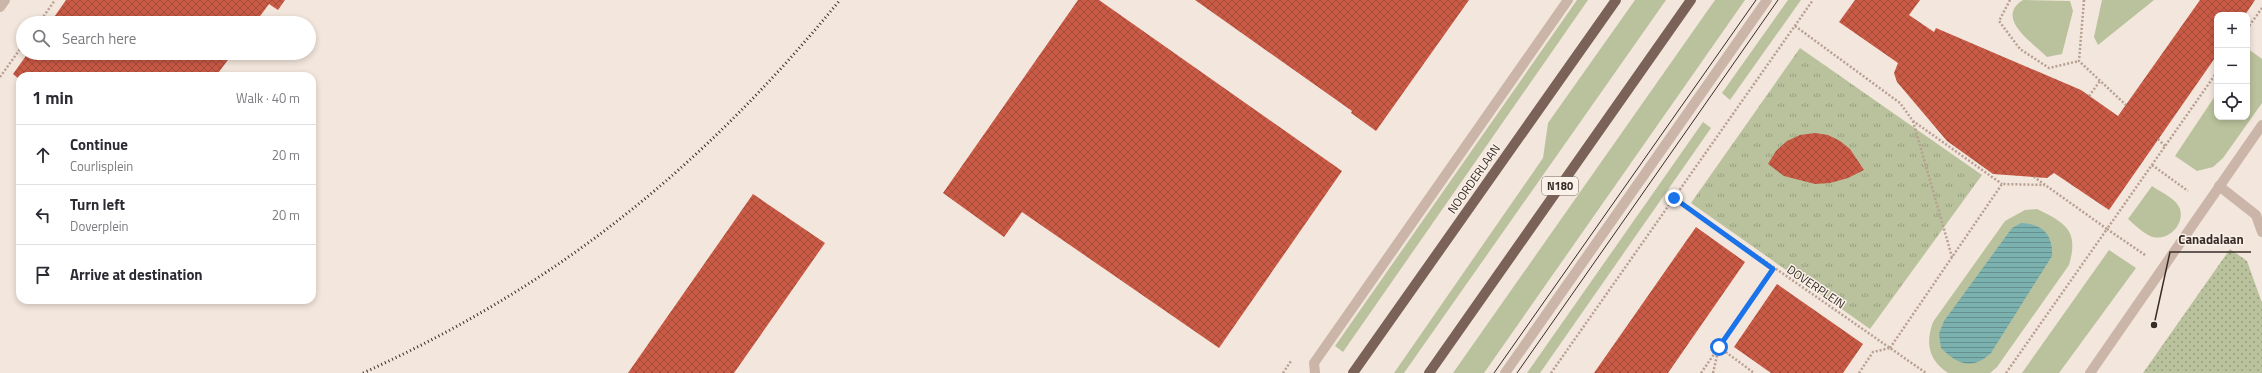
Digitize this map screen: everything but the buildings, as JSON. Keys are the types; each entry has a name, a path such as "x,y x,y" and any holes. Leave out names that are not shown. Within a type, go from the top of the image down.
{"main road":[{"name":"NOORDERLAAN","path":"1353,373 1616,0"},
{"name":"N180","path":"1429,373 1691,0"}],"street":[{"path":"0,7 5,0"},
{"path":"1315,373 1314,363 1568,0"},
{"path":"1505,373 1767,0"},
{"path":"2090,373 2162,267 2262,125"},
{"path":"2219,186 2256,215 2262,232"}],"path":[{"path":"44,16 55,0"},
{"path":"1551,373 1813,0"},
{"path":"2010,0 1999,21 2020,49 2049,68 2079,61"},
{"path":"2079,61 2084,0"},
{"path":"2250,25 2262,8"},
{"path":"1795,26 1900,103 1913,121 2002,184 2045,185"},
{"path":"0,76 16,54"},
{"path":"2079,61 2126,105"},
{"path":"2006,373 2214,76"},
{"path":"2089,96 2100,80"},
{"path":"1913,121 1952,257"},
{"path":"2158,139 2165,146"},
{"path":"2152,165 2206,204"},
{"path":"2034,177 2162,267"},
{"path":"1859,373 1873,352 1890,348 2002,184"},
{"name":"DOVERPLEIN","path":"1674,198 1773,269 1926,373"},
{"path":"1701,373 1773,269"},
{"path":"1713,373 1719,347"},
{"path":"1719,347 1754,373"}],"green space":[{"path":"1577,0 1588,0 1343,352 1335,346"},
{"path":"1635,0 1666,0 1404,373 1394,373 1543,158 1548,123"},
{"path":"1715,0 1745,0 1484,373 1453,373"},
{"path":"1788,0 1801,0 1730,100 1722,93"},
{"path":"2023,0 2070,1 2073,11 2062,54 2047,57 2019,30 2014,22 2013,15 2015,7"},
{"path":"2102,0 2154,0 2098,45 2094,37"},
{"path":"1800,48 1982,175 1870,329 1691,203"},
{"path":"2250,50 2262,59 2262,103 2250,120"},
{"path":"2214,98 2214,120 2250,120 2223,158 2213,167 2197,171 2175,156"},
{"path":"1703,122 1711,128 1540,373 1527,373"},
{"path":"2152,186 2171,198 2178,205 2181,215 2180,221 2173,232 2156,238 2141,230 2128,219"},
{"path":"2037,209 2056,219 2068,230 2071,236 2072,244 2072,253 2069,265 1997,367 1990,373 1948,373 1937,363 1930,351 1929,337 1933,322 2005,221 2025,210"},
{"path":"2230,249 2247,261 2262,303 2262,373 2143,373"},
{"path":"2109,250 2136,268 2059,373 2022,373"}],"water":[{"path":"2021,223 2041,228 2045,232 2051,242 2052,256 1991,353 1984,359 1971,364 1959,361 1947,354 1941,348 1939,334 1944,321 2012,228"}],"tram line":[{"path":"1494,373 1756,0"},
{"path":"1517,373 1778,0"}],"railway":[{"path":"363,373 434,338 502,301 565,260 624,215 681,168 736,116 789,60 840,0"}],"place":[{"name":"Canadalaan","path":"2154,325"}],"route":[{"path":"1674,198 1773,269 1719,347"}]}
